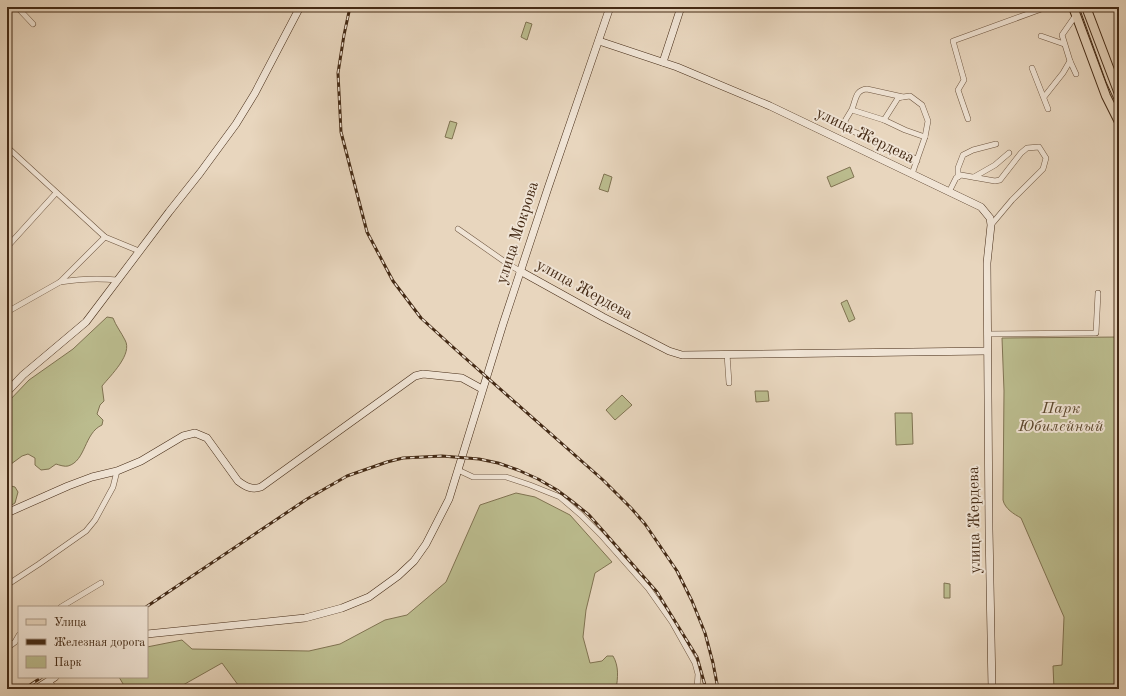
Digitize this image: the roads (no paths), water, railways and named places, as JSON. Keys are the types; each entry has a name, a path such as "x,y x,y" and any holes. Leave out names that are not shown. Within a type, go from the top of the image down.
{"main road":[{"path":"7,392 23,375 86,322 200,173 236,124 300,7"},
{"name":"улица Мокрова","path":"148,634 305,618 342,608 369,597 398,576 414,561 426,544 449,499 520,271 610,7"},
{"path":"663,62 681,7"},
{"path":"1086,7 1119,94"},
{"path":"1074,11 1106,96 1119,122"},
{"name":"улица Жердева","path":"599,41 663,62 770,106 950,192 981,208 990,218 991,225 987,259 987,350 992,689"},
{"name":"улица Жердева","path":"520,271 603,317 669,351 682,355 987,350"},
{"path":"7,513 68,486 92,477 117,471 141,461 183,436 195,433 207,438 238,481 244,486 256,488 262,487 415,376 423,374 462,378 482,389"},
{"path":"36,689 52,679"}],"street":[{"path":"17,7 33,24"},
{"path":"968,119 958,90 964,80 954,41 1047,7"},
{"path":"1074,11 1062,35 1070,61 1076,74"},
{"path":"1042,36 1064,44"},
{"path":"1044,97 1063,73 1070,61"},
{"path":"1032,68 1048,109"},
{"path":"903,97 871,90 862,90 858,92 852,110 845,121 846,127 849,131 884,144 917,161"},
{"path":"884,120 898,98 910,96 922,105 928,121 925,137 912,174"},
{"path":"852,110 884,120 925,137"},
{"path":"958,177 958,168 962,155 973,150 996,144"},
{"path":"7,147 104,237 139,251"},
{"path":"950,192 956,178 961,175 995,181 1000,180 1021,153 1027,148 1039,148 1046,158 1042,169 1012,200 991,225"},
{"path":"7,158 12,152"},
{"path":"974,177 1009,153"},
{"path":"7,247 56,193"},
{"name":"улица Жердева","path":"458,229 520,271"},
{"path":"7,312 60,282 104,237"},
{"path":"60,282 100,278 117,280"},
{"path":"987,334 1096,333 1098,293"},
{"path":"727,354 729,383"},
{"path":"458,470 473,477 506,477 530,485 560,497 581,515 602,536 648,588 672,622 695,664 698,674 697,689"},
{"path":"7,585 86,531 95,520 113,487 117,471"},
{"path":"63,606 101,583"},
{"path":"7,648 15,642 18,637"},
{"path":"52,679 54,689"}],"tram line":[{"path":"1079,7 1106,82 1119,110"}],"railway":[{"path":"350,7 338,73 341,132 367,232 393,281 421,318 603,480 645,524 677,571 692,601 705,633 718,689"},
{"path":"147,606 307,499 347,476 403,458 442,456 479,459 498,463 538,479 557,490 589,515 657,592 697,657 706,689"},
{"path":"24,689 40,678"}],"park label":[{"name":"Парк Юбилейный","path":"1061,418"}]}
